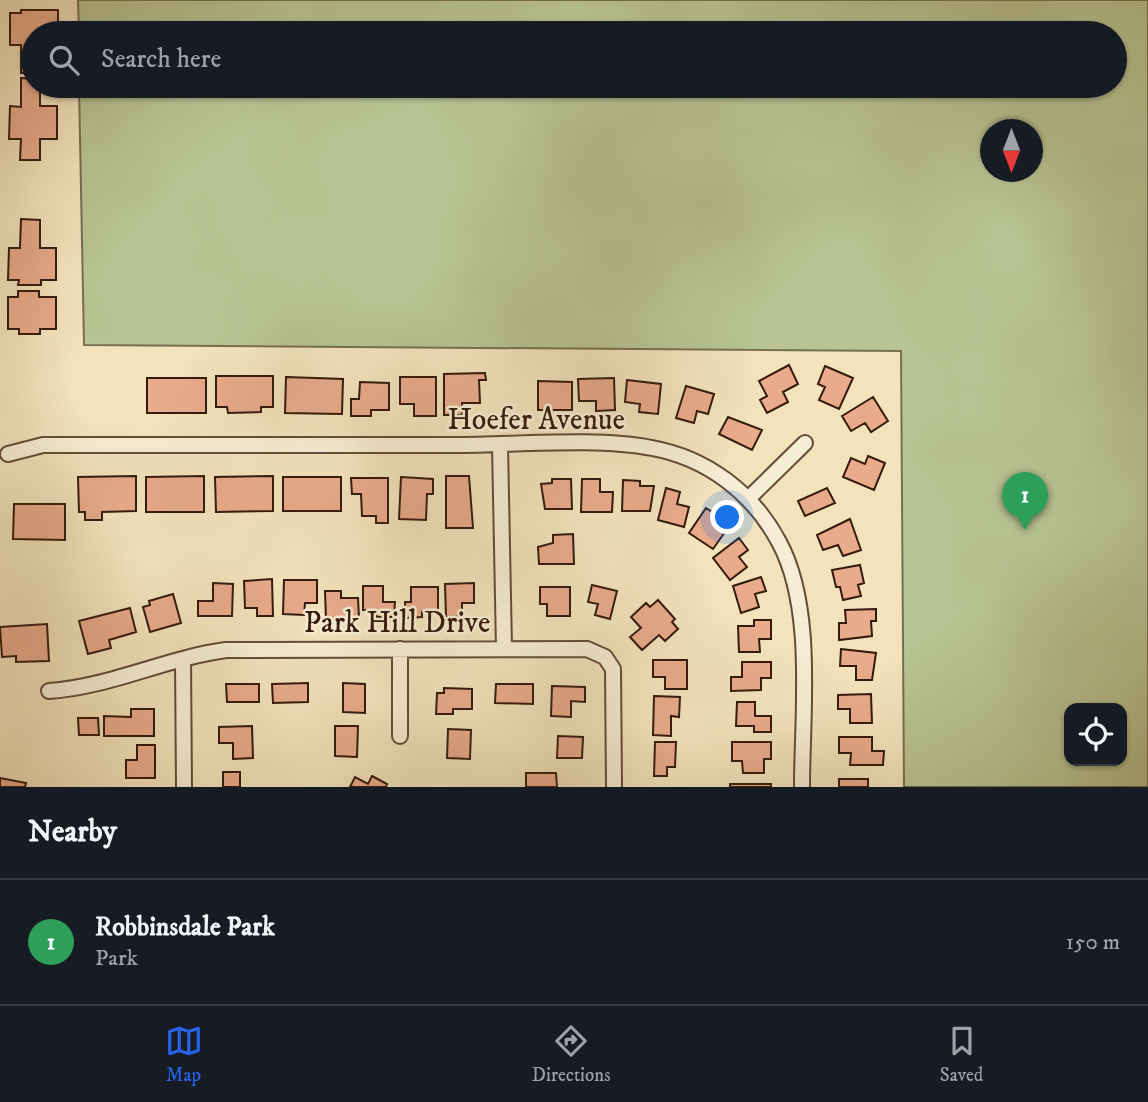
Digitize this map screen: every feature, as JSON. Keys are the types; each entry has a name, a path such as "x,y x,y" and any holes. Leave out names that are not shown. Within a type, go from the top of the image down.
{"street":[{"path":"748,498 805,443"},
{"name":"Hoefer Avenue","path":"8,454 43,445 500,445 652,448 704,466 748,498 779,542 798,592 802,621 802,787"},
{"path":"500,445 504,648"},
{"path":"400,649 400,736"},
{"name":"Park Hill Drive","path":"49,691 92,686 226,650 587,649 605,657 613,669 614,787"},
{"path":"183,660 184,787"}],"green space":[{"path":"78,0 1148,0 1148,787 904,787 901,351 84,345 79,98 1127,98 1127,21 79,21"}],"building":[{"path":"21,10 58,10 58,21 21,21 21,45 10,45 10,13 21,13"},
{"path":"21,98 40,98 40,106 57,106 57,139 40,139 40,160 20,160 21,139 9,139 10,106 21,107"},
{"path":"21,219 40,220 40,248 56,248 56,280 41,280 41,285 18,285 19,280 8,280 9,248 20,248"},
{"path":"18,291 39,291 39,297 56,297 56,329 40,329 40,334 19,334 19,329 8,329 8,297 18,297"},
{"path":"789,365 798,384 783,392 788,402 767,413 760,400 767,396 759,381"},
{"path":"825,366 853,378 839,409 819,400 825,387 818,384"},
{"path":"485,373 486,380 479,380 480,403 462,403 462,415 444,415 444,374"},
{"path":"216,376 273,376 273,407 261,407 261,412 228,413 227,407 216,407"},
{"path":"286,377 343,379 342,414 285,413"},
{"path":"400,377 436,377 436,416 414,416 414,404 400,404"},
{"path":"147,378 206,378 206,413 147,413"},
{"path":"614,378 615,410 596,411 596,401 579,401 578,379"},
{"path":"627,380 661,384 658,414 639,412 640,404 625,402"},
{"path":"538,381 572,382 572,410 538,410"},
{"path":"360,382 389,383 389,410 371,410 371,416 351,416 351,399 359,399"},
{"path":"686,386 714,394 708,414 697,411 694,423 676,418"},
{"path":"873,397 888,421 871,432 865,423 851,431 842,416"},
{"path":"728,417 762,430 752,450 719,434"},
{"path":"868,456 885,463 874,490 843,477 851,458 865,464"},
{"path":"136,476 136,511 102,512 102,520 85,520 85,512 79,512 78,477"},
{"path":"204,476 204,512 146,512 146,477"},
{"path":"273,476 273,511 216,512 215,477"},
{"path":"446,476 469,476 473,528 446,528"},
{"path":"283,477 341,477 341,511 283,511"},
{"path":"401,477 433,479 433,494 427,494 426,520 399,519"},
{"path":"351,478 388,478 388,523 376,523 376,516 362,516 361,494 352,494"},
{"path":"552,479 571,479 572,509 545,509 541,484 552,483"},
{"path":"582,479 600,479 600,492 613,492 612,512 581,512"},
{"path":"623,480 640,481 640,486 654,486 650,511 622,511"},
{"path":"666,488 680,492 677,504 689,507 684,527 658,520"},
{"path":"827,488 835,503 805,516 798,501"},
{"path":"14,504 65,504 65,540 13,539"},
{"path":"706,508 720,517 716,522 727,529 713,549 689,533"},
{"path":"850,519 861,550 843,556 838,545 823,550 817,535"},
{"path":"573,534 574,564 539,564 538,547 553,543 553,535"},
{"path":"739,538 748,550 739,557 747,567 730,580 713,558"},
{"path":"860,565 864,583 858,585 861,596 843,600 832,570"},
{"path":"761,577 766,591 755,594 759,607 741,613 733,586"},
{"path":"272,579 273,616 257,616 257,608 245,608 244,581"},
{"path":"284,580 317,580 317,603 305,603 304,615 283,614"},
{"path":"213,583 233,584 232,616 198,616 198,601 213,601"},
{"path":"474,583 474,603 462,603 462,616 446,617 445,584"},
{"path":"592,585 617,591 610,619 595,615 598,604 588,602"},
{"path":"363,586 383,586 383,602 395,602 394,617 376,617 377,610 363,610"},
{"path":"411,587 438,587 438,612 422,612 422,617 405,618 405,602 411,602"},
{"path":"540,587 570,587 570,616 547,616 547,604 540,604"},
{"path":"325,591 341,591 341,598 358,598 359,618 326,619"},
{"path":"173,594 181,623 150,632 143,607 150,605 149,601"},
{"path":"658,600 675,619 672,622 678,629 665,641 659,635 642,650 630,637 641,628 631,617 646,603 650,607"},
{"path":"130,608 136,632 109,640 111,648 88,654 79,621"},
{"path":"876,609 876,621 871,621 872,636 839,640 839,623 846,623 845,610"},
{"path":"754,620 771,620 771,639 759,639 760,652 739,652 738,626 754,626"},
{"path":"47,624 49,661 16,662 16,656 2,657 0,627"},
{"path":"841,649 876,653 872,680 856,680 856,666 840,666"},
{"path":"653,660 687,660 687,689 665,689 665,677 653,677"},
{"path":"742,662 771,662 771,678 761,678 761,690 731,691 731,677 742,677"},
{"path":"308,683 308,702 273,703 272,684"},
{"path":"343,683 365,684 365,713 343,712"},
{"path":"226,684 259,684 259,702 227,702"},
{"path":"496,684 533,684 533,704 495,703"},
{"path":"552,686 585,687 585,702 571,701 571,717 551,716"},
{"path":"444,688 472,689 472,709 453,709 453,714 436,714 437,693 444,693"},
{"path":"871,694 872,723 850,723 850,709 838,709 838,695"},
{"path":"654,696 680,697 679,717 671,716 671,736 653,735"},
{"path":"737,702 755,702 755,716 771,716 771,732 754,732 754,726 736,726"},
{"path":"131,709 154,709 154,736 104,736 104,716 131,717"},
{"path":"78,718 98,718 99,735 79,735"},
{"path":"252,726 253,758 233,759 233,743 219,743 219,727"},
{"path":"335,726 358,726 357,757 335,756"},
{"path":"448,729 471,730 470,759 447,758"},
{"path":"558,736 583,737 582,758 557,758"},
{"path":"839,737 872,737 872,751 884,751 883,765 850,765 851,753 839,753"},
{"path":"655,742 676,742 675,767 667,767 667,776 654,776"},
{"path":"732,742 771,742 771,759 764,759 764,773 743,773 742,761 732,761"},
{"path":"137,745 155,745 155,778 126,778 126,760 137,760"},
{"path":"223,772 240,772 240,787 223,787"},
{"path":"526,773 556,773 557,787 526,787"},
{"path":"372,776 387,784 386,787 350,787 355,777 368,784"},
{"path":"0,778 26,783 25,787 0,787"},
{"path":"839,779 868,779 868,787 839,787"},
{"path":"730,784 771,784 771,787 730,787"}],"place":[{"name":"Robbinsdale Park","path":"1025,530"}]}
